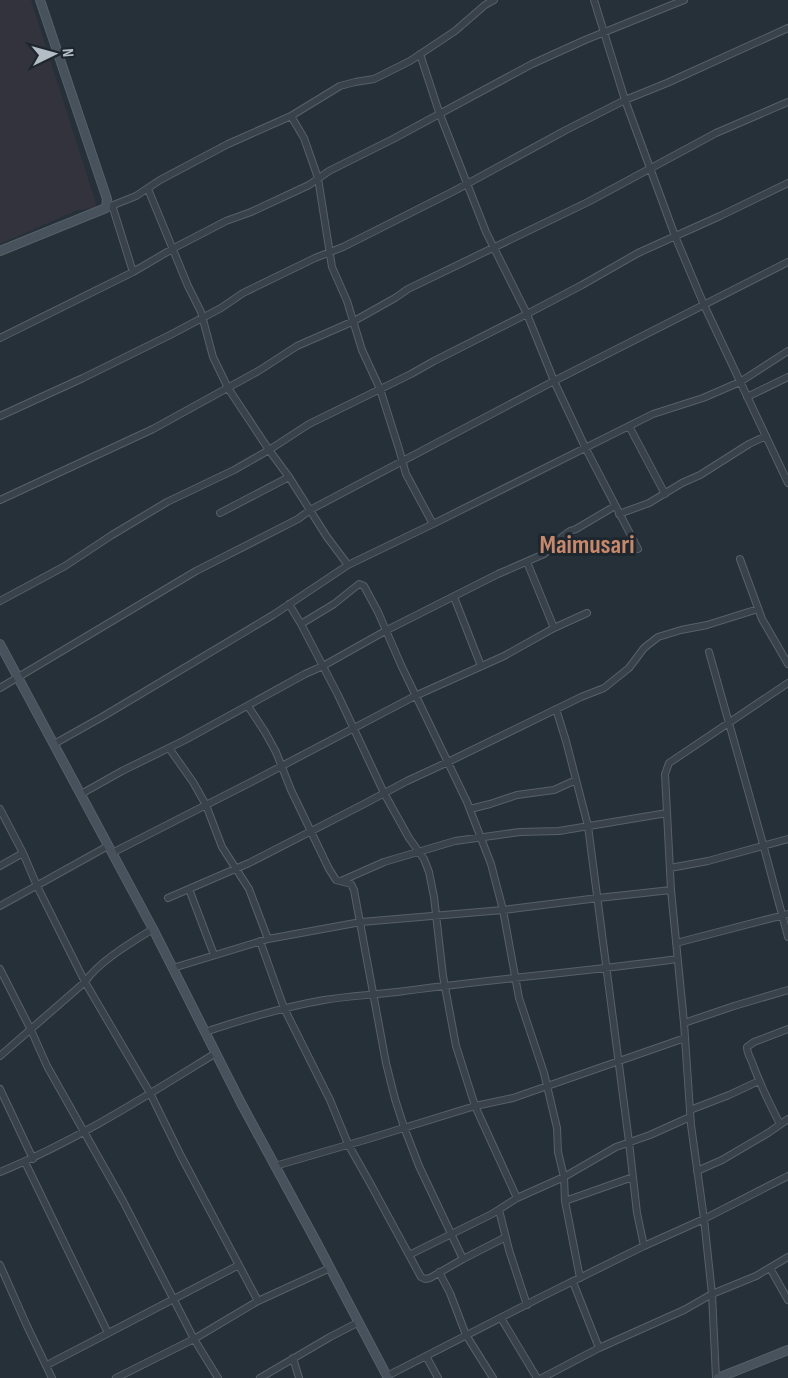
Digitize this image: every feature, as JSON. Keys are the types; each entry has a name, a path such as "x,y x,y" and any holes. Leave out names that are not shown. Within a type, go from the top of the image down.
{"main road":[{"path":"0,251 109,206 40,0"},
{"path":"0,644 153,929 275,1166 388,1377"},
{"path":"717,1378 788,1350"}],"street":[{"path":"134,272 109,206 136,196 160,180 220,148 291,116 340,86 374,79 390,72 455,31 494,0"},
{"path":"594,0 625,100 675,236 704,305 788,483"},
{"path":"0,338 134,272 226,221 309,185 329,171 532,64 684,0"},
{"path":"0,416 83,378 203,318 243,293 343,247 468,184 566,129 625,100 788,28"},
{"path":"420,54 439,112 493,248 527,314 554,381 585,447 638,549"},
{"path":"0,500 153,429 228,388 297,346 354,321 408,289 588,202 716,133 788,102"},
{"path":"291,116 304,138 318,178 332,267 347,301 362,350 380,389 406,474 433,524"},
{"path":"0,601 64,566 167,502 234,470 309,424 527,314 638,253 788,183"},
{"path":"148,189 203,318 213,357 228,388 348,565"},
{"path":"0,688 196,571 298,519 310,510 554,381 788,262"},
{"path":"54,744 289,604 348,565 653,414 703,398 740,382 788,351"},
{"path":"747,397 788,377"},
{"path":"629,426 665,494"},
{"path":"619,514 649,503 766,436"},
{"path":"220,513 289,477"},
{"path":"81,794 387,630 498,574 544,554 570,531 615,506"},
{"path":"740,560 758,609 788,664"},
{"path":"527,562 554,628"},
{"path":"301,624 334,604 359,584 364,586 470,808 491,864 503,910 519,998 547,1087 557,1128 565,1201 580,1278"},
{"path":"454,597 481,666"},
{"path":"289,604 323,666 384,793 408,838 424,859 429,872 456,1046 475,1106 517,1198"},
{"path":"168,898 235,869 384,793 604,687 629,668 644,648 658,637 758,609"},
{"path":"0,906 110,849 206,805 416,696 504,656 554,628 587,614"},
{"path":"709,652 785,915 788,937"},
{"path":"717,1378 712,1294 690,1113 670,867 665,774 669,763 788,683"},
{"path":"248,706 265,732 333,876 336,880 351,884 354,890 386,1063 404,1127 419,1166 463,1259"},
{"path":"556,709 588,826 637,1213 644,1246"},
{"path":"169,748 206,805 222,846 249,889 268,939"},
{"path":"470,808 517,795 554,790 576,780"},
{"path":"0,809 85,982 150,1094 258,1301"},
{"path":"340,881 384,862 455,841 520,832 558,831 667,813"},
{"path":"670,867 708,861 788,839"},
{"path":"0,866 23,853"},
{"path":"189,889 214,955"},
{"path":"173,968 268,939 361,922 503,910 672,890"},
{"path":"676,943 785,915"},
{"path":"0,1056 85,982 92,972 153,929"},
{"path":"260,941 284,1008 330,1100 348,1144 421,1277 430,1278 506,1237"},
{"path":"205,1032 284,1008 325,1000 677,959"},
{"path":"0,969 47,1066 123,1201 194,1339 218,1378"},
{"path":"684,1023 788,990"},
{"path":"780,1124 747,1053 747,1047 788,1029"},
{"path":"275,1166 475,1106 513,1098 685,1038"},
{"path":"0,1172 33,1159 108,1119 216,1053"},
{"path":"409,1255 499,1210 517,1198 564,1177 616,1147 650,1135 690,1113 759,1081"},
{"path":"0,1089 33,1159"},
{"path":"697,1171 722,1160 788,1119"},
{"path":"25,1162 108,1333"},
{"path":"388,1377 466,1335 788,1176"},
{"path":"565,1201 633,1177"},
{"path":"499,1210 527,1305"},
{"path":"542,1378 599,1348 684,1310 712,1294 756,1276 788,1257"},
{"path":"0,1265 52,1378"},
{"path":"47,1365 238,1265"},
{"path":"116,1378 194,1339 258,1301 330,1268"},
{"path":"770,1268 788,1300"},
{"path":"440,1272 466,1335 493,1378"},
{"path":"573,1282 599,1348"},
{"path":"501,1318 537,1378"},
{"path":"260,1378 359,1322"},
{"path":"426,1356 438,1378"},
{"path":"293,1358 299,1378"}],"shaded area":[{"path":"0,0 31,0 96,208 78,210 0,244"}],"district":[{"name":"Maimusari","path":"587,545"}]}
